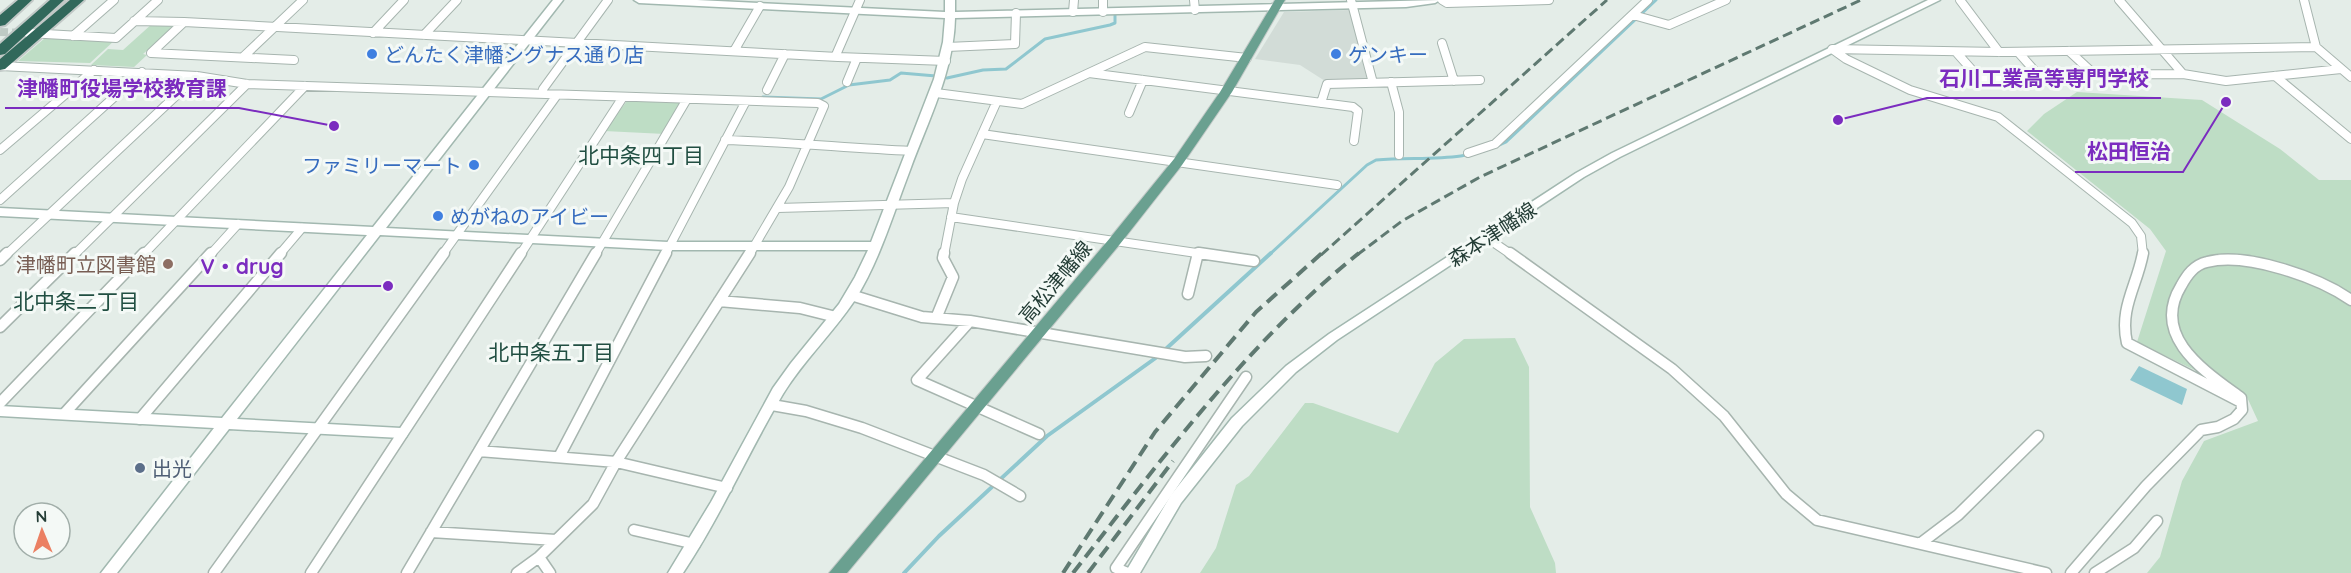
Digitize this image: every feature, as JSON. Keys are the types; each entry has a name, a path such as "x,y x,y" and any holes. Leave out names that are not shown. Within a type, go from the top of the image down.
{"highway":[{"path":"2,32 26,0"},
{"path":"2,32 46,0"},
{"path":"0,51 58,0"},
{"path":"0,66 33,34 78,0"}],"main road":[{"name":"高松津幡線","path":"837,573 1040,332 1178,162 1226,92 1278,4"}],"street":[{"path":"74,36 114,0"},
{"path":"33,34 116,38 158,0"},
{"path":"243,57 303,0"},
{"path":"373,33 404,0"},
{"path":"424,35 456,0"},
{"path":"108,573 558,0"},
{"path":"543,89 608,0"},
{"path":"639,0 950,15 1103,12 1195,5 1435,0"},
{"path":"838,57 836,55 860,0"},
{"path":"675,573 695,544 772,405 796,367 851,296 876,246 946,62 950,0"},
{"path":"1073,12 1074,0"},
{"path":"1103,0 1103,12"},
{"path":"1442,0 1447,3 1549,0"},
{"path":"1468,153 1495,144 1648,0"},
{"path":"1637,17 1669,25 1726,0"},
{"name":"森本津幡線","path":"1132,573 1176,499 1237,423 1291,369 1333,337 1580,175 1616,155 1935,0"},
{"path":"1960,0 1998,52"},
{"path":"2119,0 2183,74"},
{"path":"2304,0 2316,47 2351,77"},
{"path":"1352,3 1373,82"},
{"path":"735,51 760,6"},
{"path":"947,47 1014,44 1016,14"},
{"path":"134,21 946,62"},
{"path":"184,22 151,53 294,60"},
{"path":"1442,43 1454,81"},
{"path":"936,93 1022,104 1145,47 1247,58"},
{"path":"1832,49 2018,52 2316,47"},
{"path":"1832,49 1846,60 1910,90 1998,117 2132,223 2141,234 2145,253 2143,266 2135,279 2127,305 2123,327 2127,343 2241,402"},
{"path":"2069,51 2095,75"},
{"path":"1956,52 1980,79 2183,74 2226,81 2341,69"},
{"path":"2018,52 2041,78"},
{"path":"767,90 785,54"},
{"path":"847,82 856,58"},
{"path":"0,66 197,76 247,84 818,103 824,106 789,188 778,208 616,462 593,504 539,557 517,573"},
{"path":"0,150 94,70"},
{"path":"0,200 142,72"},
{"path":"1089,73 1353,107 1358,111 1354,141"},
{"path":"0,260 197,76"},
{"path":"2275,76 2351,139"},
{"path":"1130,112 1143,80"},
{"path":"1321,103 1327,84 1480,80"},
{"path":"1391,82 1399,112 1399,154"},
{"path":"0,327 247,84"},
{"path":"0,403 304,86"},
{"path":"214,573 557,95"},
{"path":"311,573 623,97"},
{"path":"407,573 687,99"},
{"path":"559,458 668,246 746,101"},
{"path":"937,316 953,277 943,258 954,203 997,101"},
{"path":"982,134 1308,179 1337,185"},
{"path":"725,140 808,143 838,148 911,152"},
{"path":"778,208 954,203"},
{"path":"0,212 668,246 876,246"},
{"path":"951,217 1254,261"},
{"path":"64,414 238,224"},
{"path":"140,419 302,228"},
{"path":"1487,238 1537,271 1672,369 1724,416 1786,494 1817,520 2046,573"},
{"path":"1188,294 1198,253"},
{"path":"2071,573 2146,486 2201,430 2218,427 2234,419 2242,410 2241,398 2186,351 2173,326 2169,307 2196,265 2212,260 2268,266 2302,274 2323,283 2351,300"},
{"path":"851,296 922,317 937,316 970,321 1185,357 1206,356"},
{"path":"719,301 800,308 836,317"},
{"path":"970,321 917,380 1039,434"},
{"path":"1128,573 1116,568 1246,376"},
{"path":"772,405 806,411 862,428 998,483 1020,496"},
{"path":"0,411 401,433"},
{"path":"1921,543 1959,515 2038,436"},
{"path":"479,451 616,462 727,488"},
{"path":"2095,573 2134,548 2157,520"},
{"path":"634,530 695,544"},
{"path":"431,532 556,540"},
{"path":"539,557 550,573"}],"shaded area":[{"path":"1350,10 1367,80 1325,81 1300,65 1255,59 1284,12"}],"green space":[{"path":"153,23 173,24 174,27 143,54 147,55 134,67 91,65 108,49 123,50"},
{"path":"45,38 115,40 90,63 18,61"},
{"path":"2077,92 2202,100 2280,149 2319,180 2351,180 2351,573 2147,573 2160,557 2182,481 2204,441 2258,421 2246,395 2137,342 2166,251 2150,229 2027,131 2044,114"},
{"path":"627,101 682,103 665,134 604,131"},
{"path":"1515,338 1529,367 1530,507 1555,563 1556,573 1200,573 1216,548 1236,485 1249,476 1305,403 1313,403 1398,433 1435,363 1464,339"}],"water":[{"path":"2139,366 2187,389 2182,405 2130,380"}],"waterway":[{"path":"1269,255 1367,165 1376,160 1442,158 1474,154 1506,142 1656,0"},
{"path":"947,78 983,70 1006,69 1045,39 1110,25 1115,23 1115,14"},
{"path":"763,97 821,99 849,85 890,80 901,73 936,76"},
{"path":"904,573 939,536 1047,436 1157,357 1271,253"}],"tunnel":[{"path":"0,32 25,33"}],"railway":[{"path":"1321,255 1607,0"},
{"path":"1357,255 1402,221 1480,177 1861,0"},
{"path":"1063,573 1155,432 1256,312 1322,253"},
{"path":"1073,573 1173,446 1242,364 1279,325 1359,253"},
{"path":"1088,573 1173,461"}],"place":[{"name":"どんたく津幡シグナス通り店","path":"372,54"},
{"name":"ゲンキー","path":"1336,54"},
{"name":"松田恒治","path":"2226,102"},
{"name":"石川工業高等専門学校","path":"1838,120"},
{"name":"津幡町役場学校教育課","path":"334,126"},
{"name":"ファミリーマート","path":"474,165"},
{"name":"めがねのアイビー","path":"438,216"},
{"name":"津幡町立図書館","path":"168,264"},
{"name":"V・drug","path":"388,286"},
{"name":"出光","path":"140,468"}],"district":[{"name":"北中条四丁目","path":"641,155"},
{"name":"北中条二丁目","path":"76,301"},
{"name":"北中条五丁目","path":"551,352"}]}
